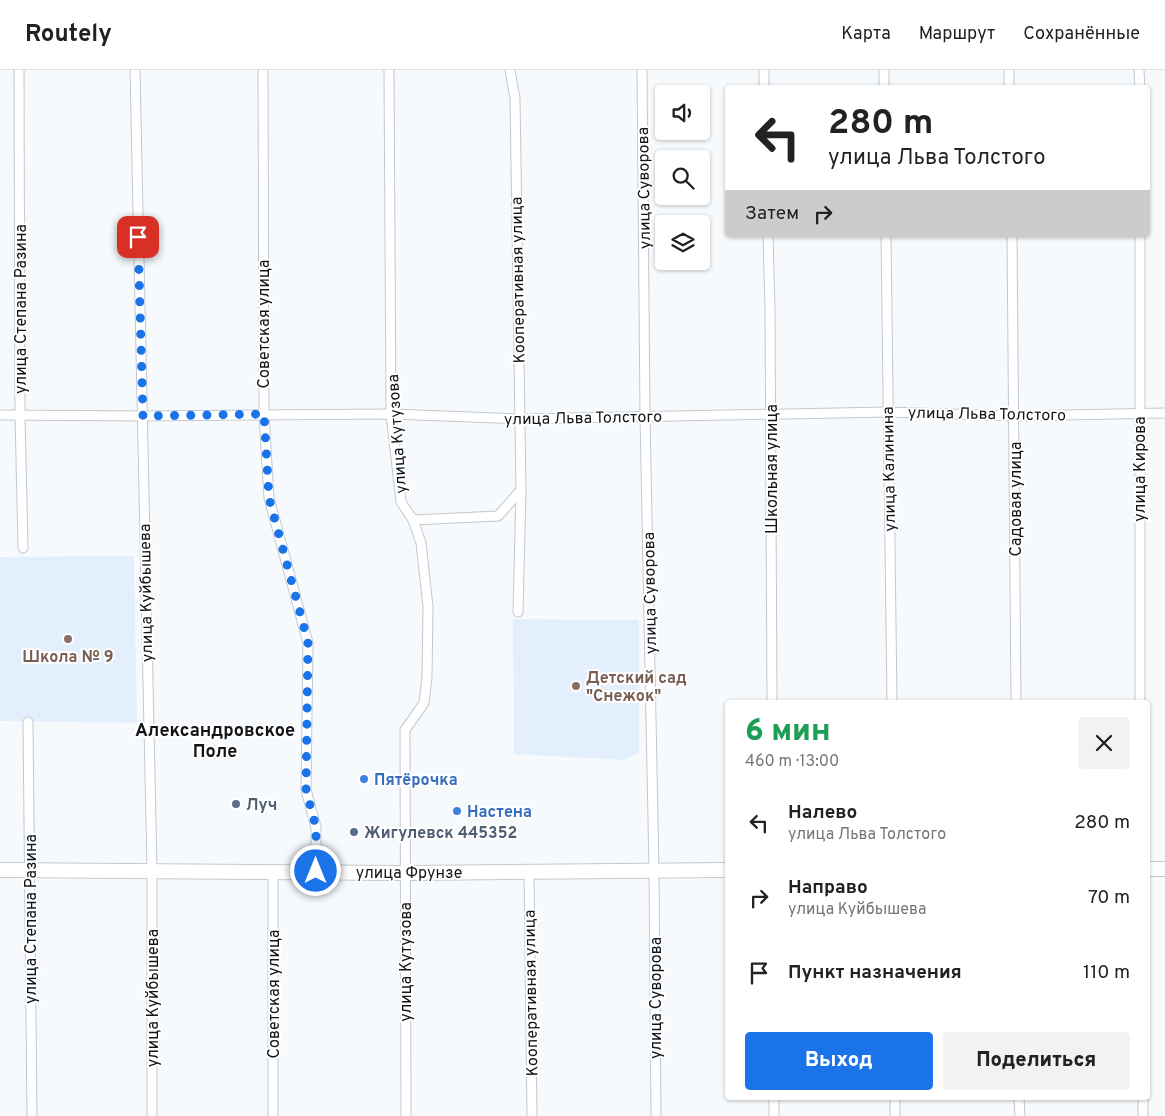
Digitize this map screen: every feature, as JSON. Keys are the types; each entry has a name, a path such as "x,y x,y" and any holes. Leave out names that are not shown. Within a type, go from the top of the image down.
{"street":[{"name":"улица Степана Разина","path":"19,70 20,415 23,548"},
{"name":"улица Куйбышева","path":"135,70 152,870 152,1116"},
{"name":"Советская улица","path":"263,70 264,414 269,498 308,642 306,790 316,827 316,871"},
{"name":"улица Кутузова","path":"389,70 391,414 401,502 413,520 421,543 428,607 427,677 424,703 405,730 406,1116"},
{"name":"Кооперативная улица","path":"510,70 515,98 520,419 521,490 518,612"},
{"name":"улица Суворова","path":"642,70 645,416 654,870 656,1116"},
{"path":"764,70 764,85"},
{"path":"884,70 884,85"},
{"path":"1009,70 1009,85"},
{"path":"1139,70 1140,85"},
{"name":"Школьная улица","path":"768,237 772,700"},
{"name":"улица Калинина","path":"886,237 892,700"},
{"name":"Садовая улица","path":"1012,237 1016,700"},
{"name":"улица Кирова","path":"1140,237 1140,700"},
{"name":"улица Льва Толстого","path":"0,415 391,414 520,419 887,412 1015,416 1165,413"},
{"path":"413,520 498,516 521,490"},
{"name":"улица Степана Разина","path":"28,722 32,1116"},
{"path":"1150,869 1165,869"},
{"name":"улица Фрунзе","path":"0,870 405,873 725,870"},
{"name":"Кооперативная улица","path":"529,871 532,1116"},
{"name":"Советская улица","path":"273,872 273,1116"},
{"path":"774,1100 774,1116"},
{"path":"895,1100 895,1116"},
{"path":"1019,1100 1020,1116"},
{"path":"1143,1100 1143,1116"}],"shaded area":[{"name":"Школа № 9","path":"134,556 137,723 0,721 0,557"},
{"name":"Детский сад \"Снежок\"","path":"513,619 639,620 639,752 624,760 514,754"}],"place":[{"name":"Школа № 9","path":"68,639"},
{"name":"Детский сад \"Снежок\"","path":"576,686"},
{"name":"Пятёрочка","path":"364,779"},
{"name":"Луч","path":"236,804"},
{"name":"Настена","path":"457,811"},
{"name":"Жигулевск 445352","path":"354,832"}],"district":[{"name":"Александровское Поле","path":"215,740"}],"route":[{"path":"138,237 143,416 264,414 269,498 308,642 306,790 316,827 316,871"}]}
